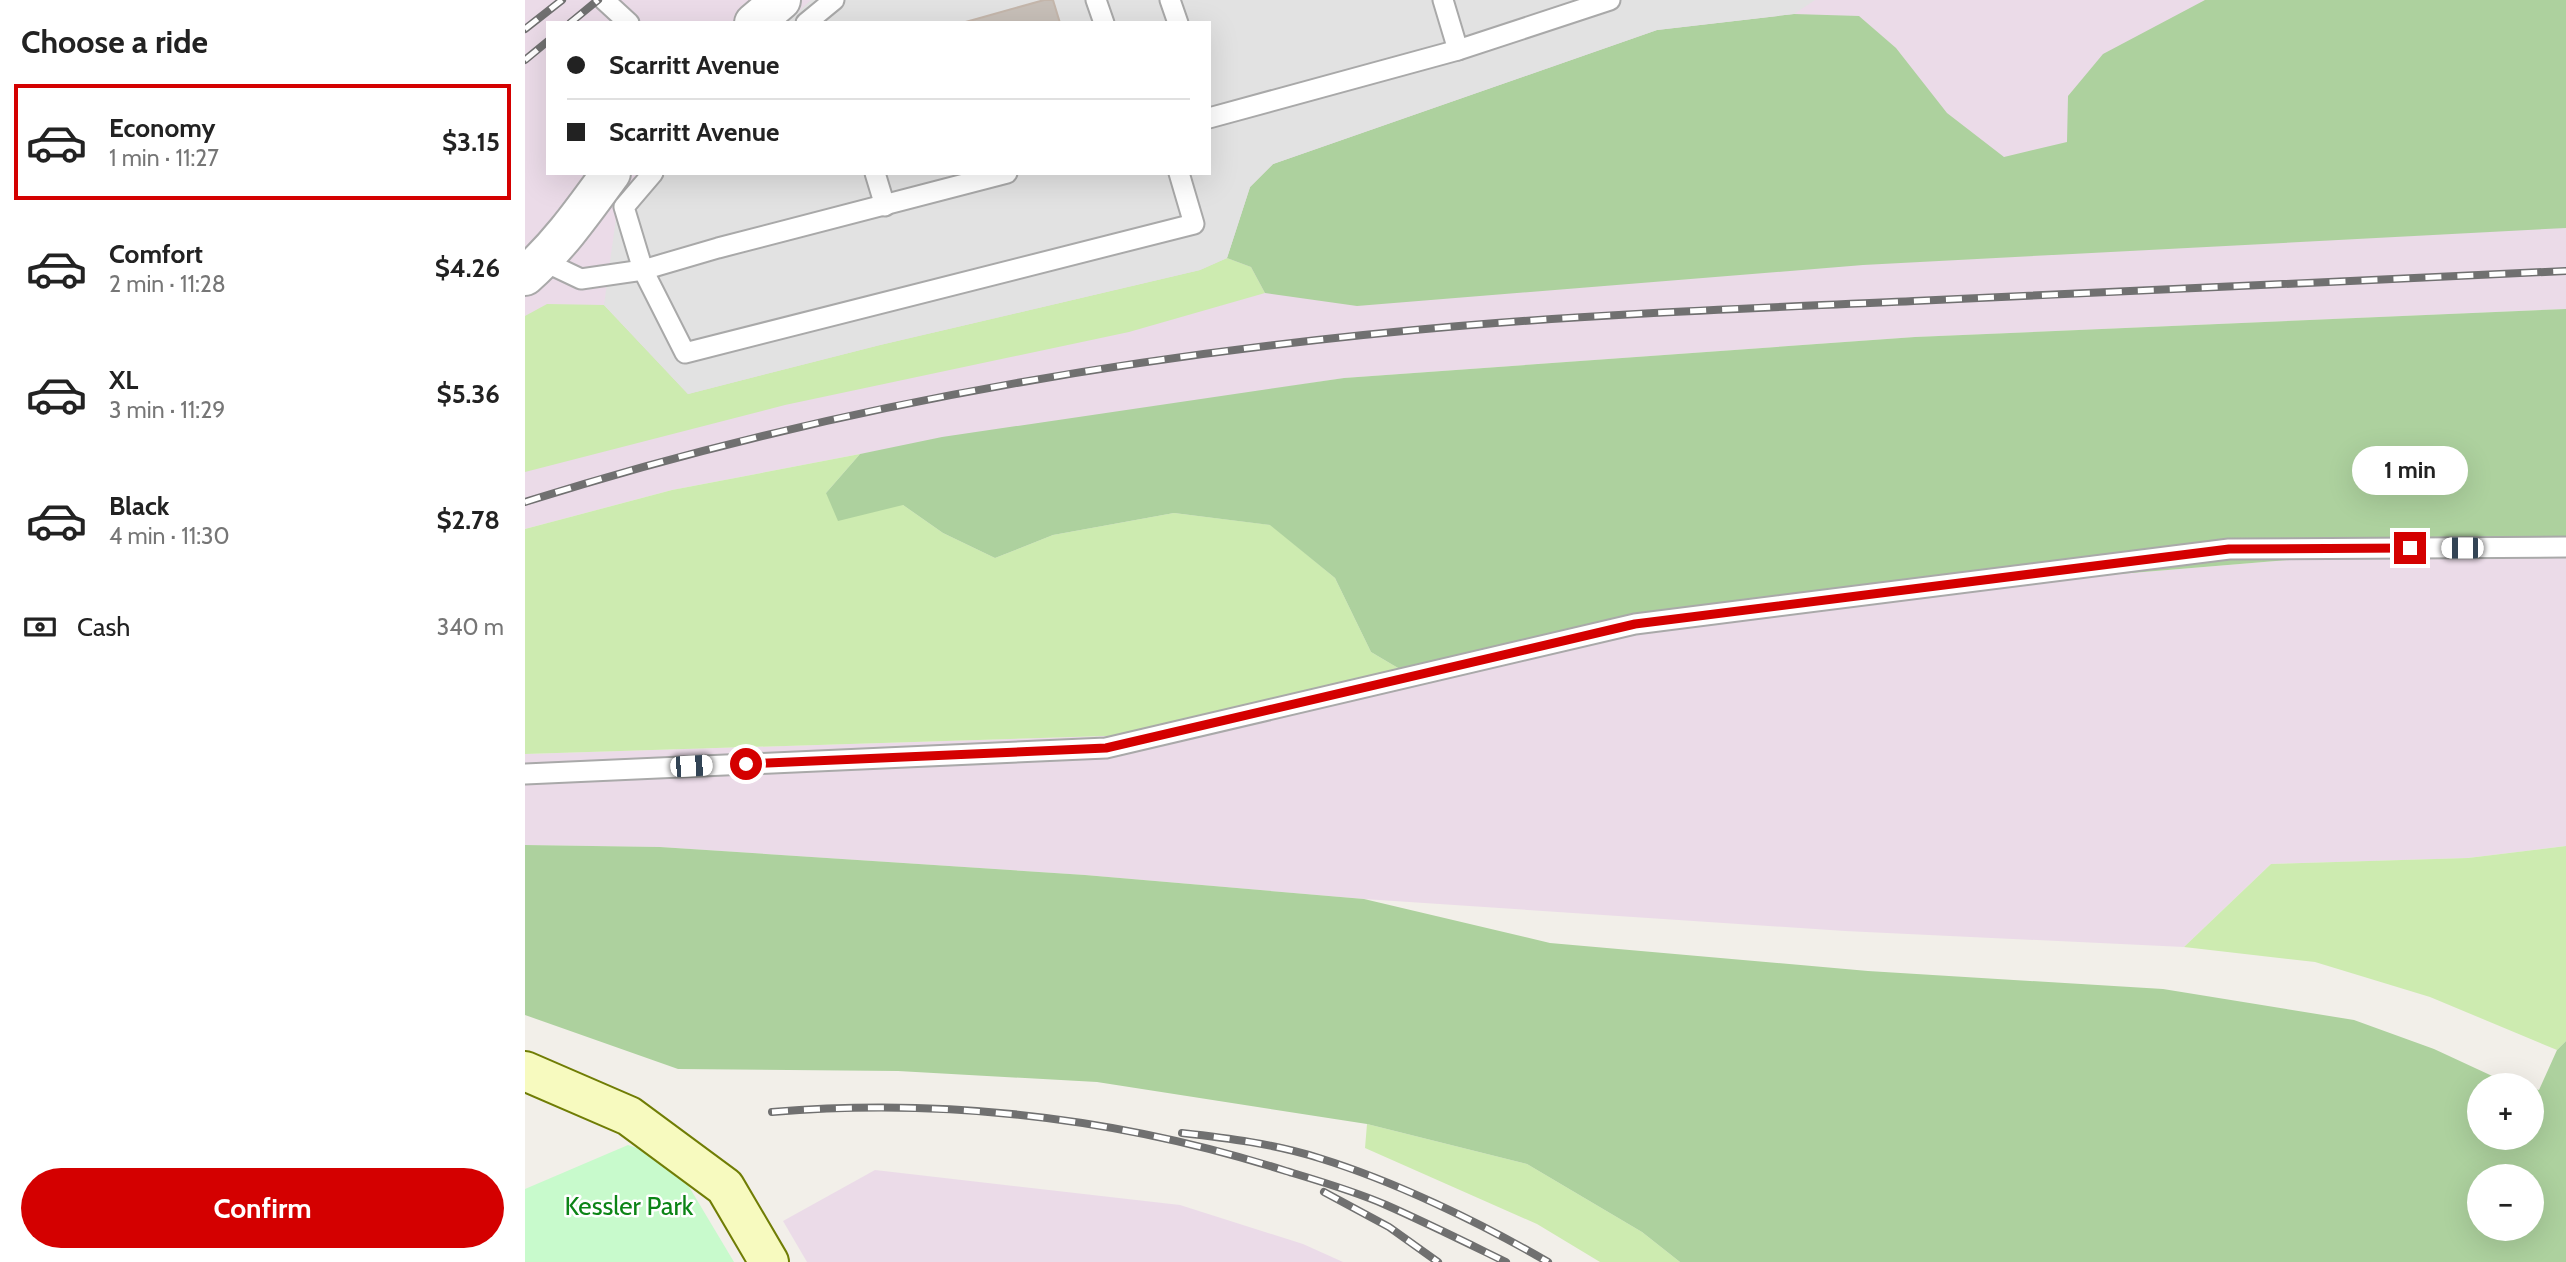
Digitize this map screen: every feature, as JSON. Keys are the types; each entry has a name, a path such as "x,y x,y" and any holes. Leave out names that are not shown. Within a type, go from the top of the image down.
{"main road":[{"path":"525,1071 629,1116 725,1187 769,1262"}],"street":[{"path":"756,21 781,0"},
{"path":"534,268 570,229 610,175"}],"lane":[{"path":"604,0 627,21"},
{"path":"1096,0 1103,21"},
{"path":"1170,0 1177,21"},
{"path":"1443,0 1458,50"},
{"path":"1211,116 1458,50 1610,0"},
{"path":"808,21 830,1"},
{"path":"830,1 834,21"},
{"path":"651,175 624,206 643,270 685,353 1194,224 1180,175"},
{"path":"876,175 885,206"},
{"path":"534,268 581,279 643,270 1000,175"},
{"path":"525,774 1106,748 1635,624 2229,549 2566,547"}],"shaded area":[{"path":"525,0 2566,0 2566,309 1915,337 1344,378 860,454 672,490 525,529"},
{"path":"811,0 1815,0 1794,14 1657,30 1273,164 1250,187 1227,258 1200,270 880,345 688,394 604,305 618,204 645,175 1211,175 1211,21 788,21"},
{"path":"2566,546 2566,846 2468,858 2271,864 2184,947 1845,931 1364,899 1085,875 660,847 525,845 525,754 1204,733 1734,606 2446,547"},
{"path":"875,1170 1180,1205 1303,1244 1343,1262 807,1262 783,1221"}],"green space":[{"path":"2205,0 2566,0 2566,228 1863,265 1357,306 1265,293 1251,267 1227,258 1250,187 1273,164 1657,30 1794,14 1859,16 1896,48 1947,113 2004,157 2067,142 2068,96 2103,54"},
{"path":"1227,258 1251,267 1265,293 1129,332 785,405 525,472 525,316 547,304 604,305 688,394 880,345 1200,270"},
{"path":"2566,309 2566,546 2446,547 1734,606 1415,678 1371,652 1335,578 1270,525 1174,513 1053,535 995,558 943,533 903,505 838,521 826,493 860,454 942,437 1344,378 1915,337"},
{"path":"860,454 826,493 903,505 943,533 995,558 1053,535 1174,513 1271,525 1335,578 1371,652 1415,678 1204,733 525,754 525,529 672,490"},
{"path":"525,845 660,847 1085,875 1364,899 1550,943 1868,971 2163,989 2354,1020 2434,1049 2486,1073 2467,1073 2467,1150 2544,1150 2544,1079 2557,1050 2566,1041 2566,1262 1680,1262 1642,1232 1527,1164 1367,1124 1097,1082 898,1071 678,1069 525,1015"},
{"path":"2566,846 2566,1041 2557,1050 2430,997 2315,962 2184,947 2271,864 2468,858"},
{"path":"1367,1124 1527,1164 1642,1232 1680,1262 1600,1262 1537,1224 1365,1148"},
{"name":"Kessler Park","path":"628,1145 655,1154 685,1180 734,1262 525,1262 525,1189"}],"building":[{"path":"1044,0 1053,0 1059,21 969,21"}],"railway":[{"path":"525,29 562,0"},
{"path":"572,21 598,0"},
{"path":"525,60 546,43"},
{"path":"525,502 639,468 870,411 1105,368 1341,337 1630,314 2566,271"},
{"path":"772,1112 837,1108 967,1111 1032,1116 1160,1137 1362,1195 1506,1262"},
{"path":"1182,1133 1268,1145 1348,1167 1436,1204 1548,1262"},
{"path":"1324,1192 1389,1227 1438,1262"}],"route":[{"path":"746,764 1106,748 1635,624 2229,549 2410,548"}]}
